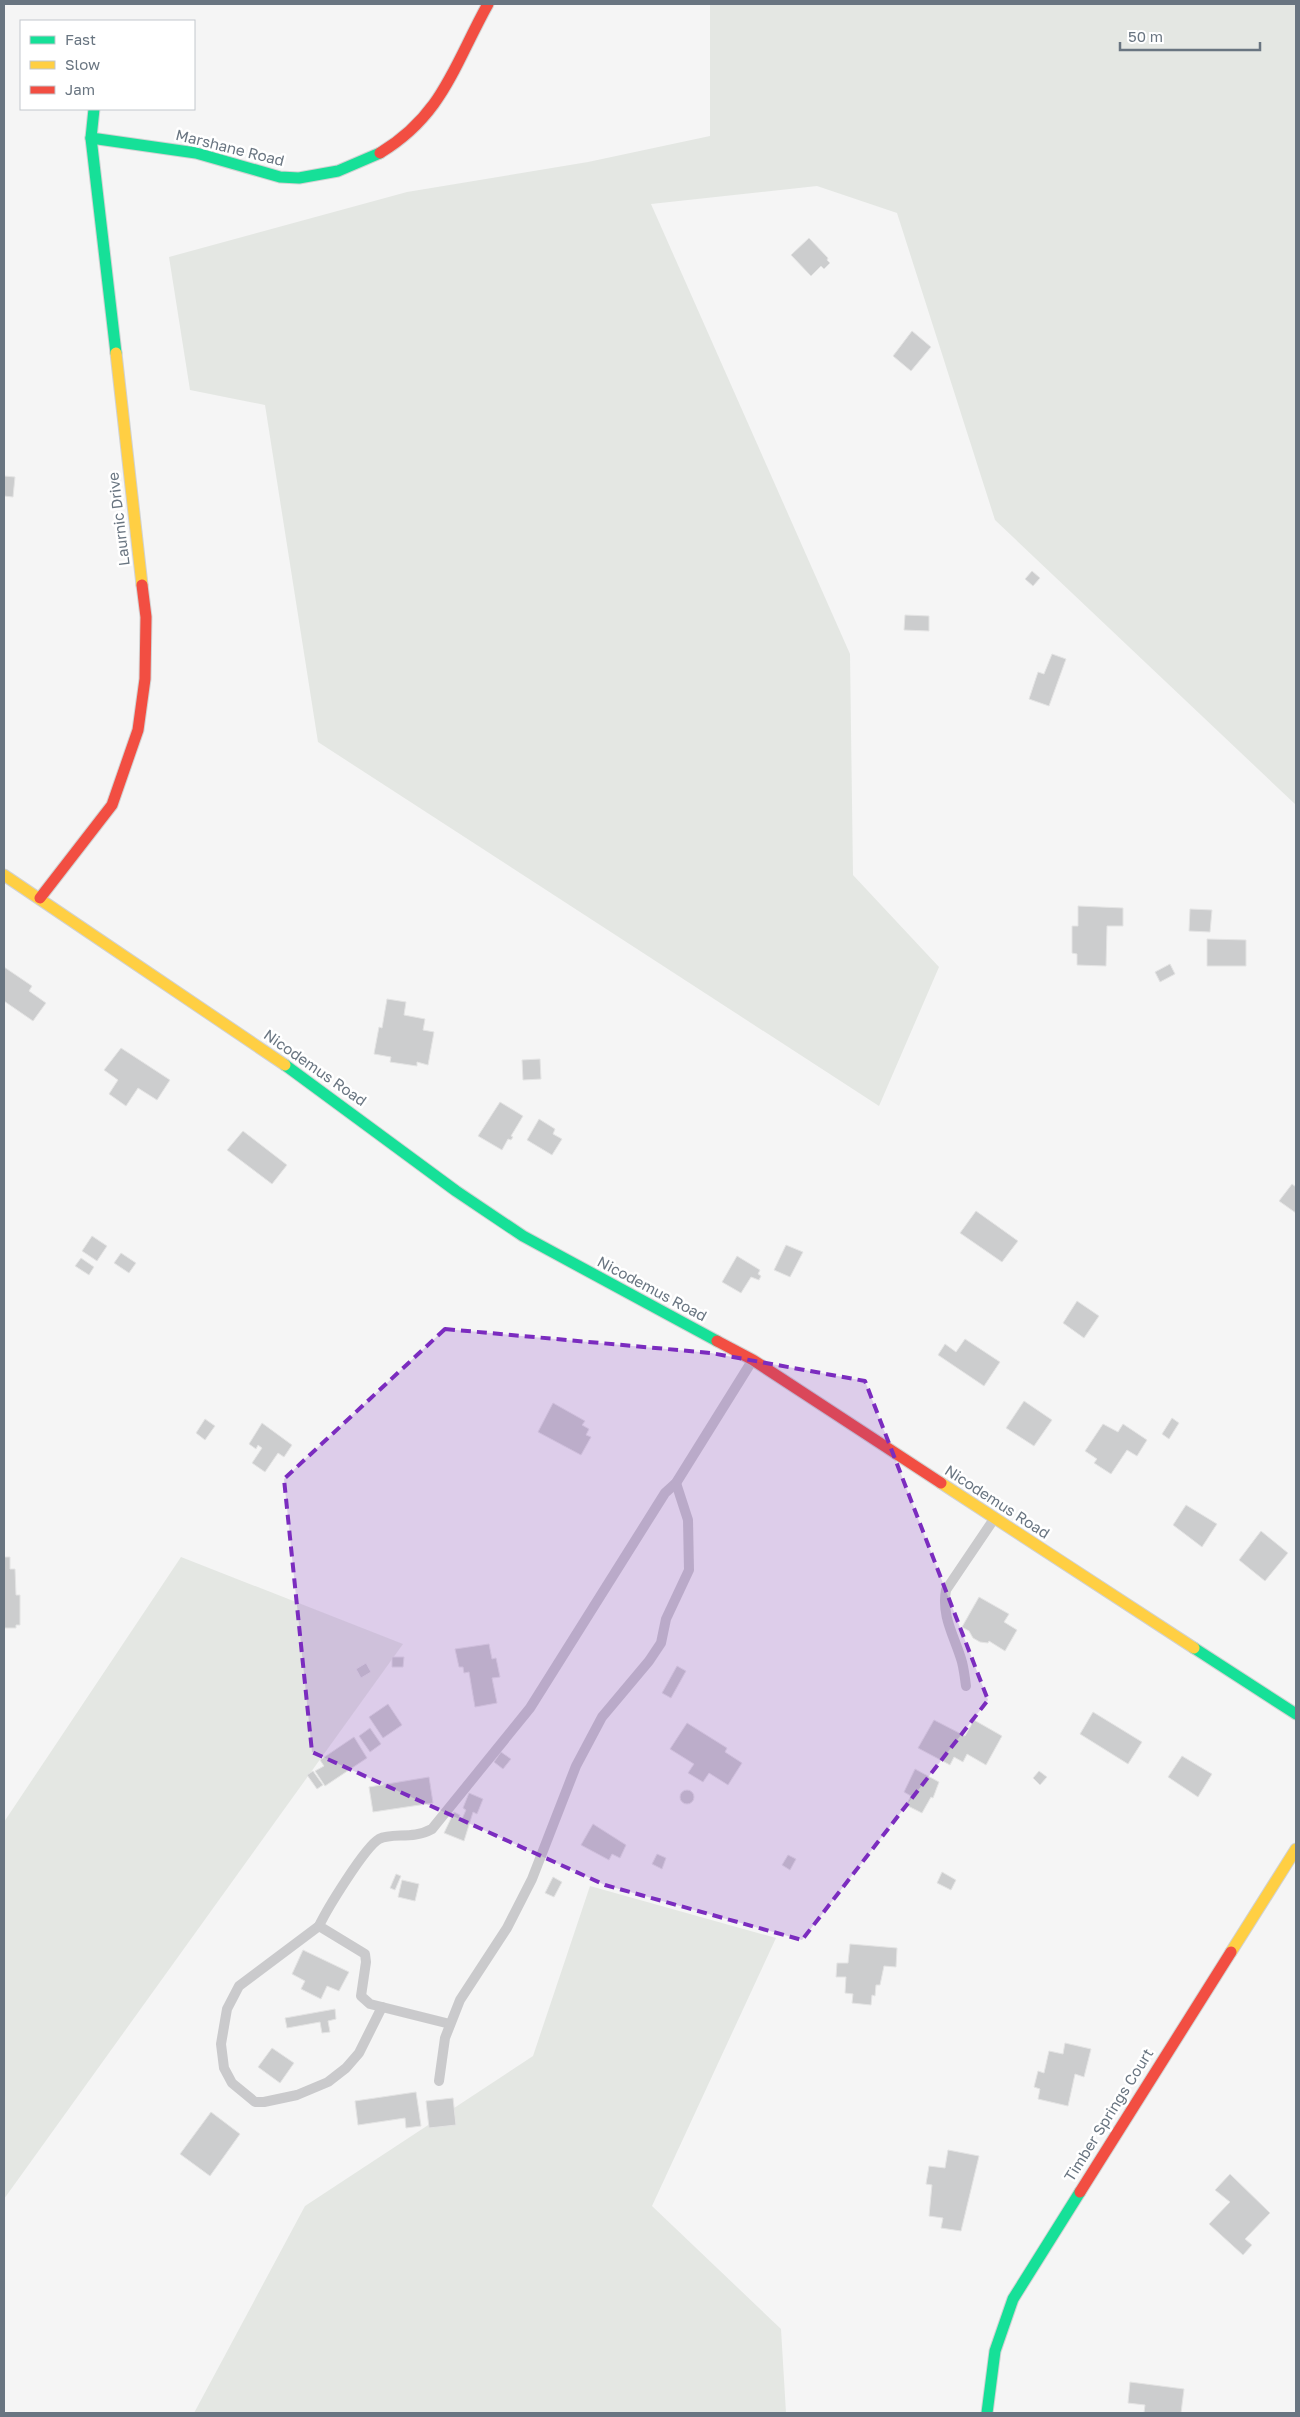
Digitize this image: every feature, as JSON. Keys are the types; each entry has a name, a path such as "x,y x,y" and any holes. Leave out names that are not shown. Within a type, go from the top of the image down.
{"street":[{"name":"Marshane Road","path":"91,138 148,145 211,156 281,178 312,178 354,166 393,147 424,120 447,85 488,4"},
{"name":"Laurnic Drive","path":"40,898 112,805 138,730 145,679 146,617 91,138 94,110"},
{"name":"Nicodemus Road","path":"4,875 289,1067 456,1191 523,1236 753,1360 1296,1714"},
{"name":"Timber Springs Court","path":"987,2413 995,2351 1013,2299 1296,1850"}],"lane":[{"path":"382,2007 360,2053 346,2068 328,2082 297,2095 255,2102 232,2082 224,2068 221,2044 227,2010 240,1986 319,1926 367,1850 380,1839 421,1835 432,1828 530,1708 665,1493 676,1483 753,1360"},
{"path":"439,2081 445,2038 460,2000 507,1928 532,1879 576,1766 602,1717 650,1661 660,1643 666,1619 689,1570 688,1520 676,1483"},
{"path":"966,1686 962,1663 948,1626 944,1604 946,1590 994,1518"},
{"path":"319,1926 365,1954 366,1962 361,1996 370,2004 450,2024"}],"highlighted area":[{"path":"445,1329 711,1353 865,1381 988,1700 802,1940 605,1885 312,1752 284,1479"}],"shaded area":[{"path":"710,4 1296,4 1296,805 995,520 897,213 817,186 651,204 850,654 853,875 939,967 879,1106 318,742 265,405 190,390 169,257 407,192 588,162 710,136"},
{"path":"181,1557 403,1644 4,2199 4,1822"},
{"path":"590,1886 776,1938 652,2206 781,2329 786,2413 194,2413 305,2206 533,2056"}],"building":[{"path":"809,238 828,258 827,260 830,263 824,269 821,266 811,276 791,255"},
{"path":"912,331 931,347 911,371 893,356"},
{"path":"4,476 15,477 13,497 4,496"},
{"path":"1032,571 1040,578 1033,586 1025,579"},
{"path":"905,615 929,616 929,631 904,630"},
{"path":"1052,654 1066,659 1049,706 1029,699 1038,672 1044,674"},
{"path":"1078,906 1123,908 1123,926 1107,926 1106,966 1077,965 1077,954 1072,953 1072,926 1078,926"},
{"path":"1190,909 1212,910 1210,932 1189,931"},
{"path":"1207,939 1246,940 1246,966 1207,966"},
{"path":"1170,964 1175,974 1160,982 1155,972"},
{"path":"4,967 32,986 29,991 46,1003 33,1021 4,1001"},
{"path":"387,999 406,1002 404,1015 425,1019 423,1030 434,1032 428,1065 417,1062 417,1066 390,1062 391,1057 374,1054 379,1027 382,1028"},
{"path":"121,1048 170,1080 157,1100 138,1088 126,1106 109,1094 118,1080 104,1070"},
{"path":"540,1059 541,1079 523,1080 522,1060"},
{"path":"500,1102 523,1116 511,1136 513,1137 511,1140 508,1139 502,1150 478,1136"},
{"path":"539,1119 555,1129 553,1134 562,1139 552,1155 527,1140"},
{"path":"243,1131 287,1165 272,1184 227,1150"},
{"path":"1292,1184 1296,1187 1296,1213 1279,1201"},
{"path":"976,1211 1018,1241 1002,1262 960,1233"},
{"path":"92,1236 107,1246 97,1261 82,1251"},
{"path":"786,1245 803,1252 790,1277 774,1270"},
{"path":"121,1253 136,1263 129,1273 114,1263"},
{"path":"737,1256 760,1270 758,1274 761,1276 759,1280 751,1277 741,1293 722,1282"},
{"path":"81,1258 94,1267 89,1275 75,1266"},
{"path":"1077,1301 1099,1316 1084,1338 1063,1323"},
{"path":"965,1339 1000,1362 984,1386 938,1355 945,1344 956,1352"},
{"path":"1024,1401 1052,1420 1034,1446 1006,1428"},
{"path":"553,1403 585,1421 582,1425 589,1429 586,1435 591,1437 581,1455 538,1432"},
{"path":"1172,1418 1179,1423 1169,1439 1162,1434"},
{"path":"205,1419 215,1426 205,1440 196,1433"},
{"path":"262,1423 292,1445 284,1457 278,1453 265,1472 252,1463 262,1448 258,1445 256,1449 249,1444"},
{"path":"1103,1424 1118,1432 1123,1424 1147,1440 1137,1456 1127,1450 1111,1474 1094,1463 1097,1459 1085,1451"},
{"path":"1186,1505 1217,1524 1202,1547 1173,1525"},
{"path":"1261,1531 1288,1553 1265,1581 1239,1560"},
{"path":"4,1557 10,1557 10,1569 15,1569 16,1595 20,1595 20,1625 16,1625 16,1628 4,1628"},
{"path":"979,1597 1009,1614 1004,1622 1017,1630 1005,1651 989,1641 988,1643 980,1642 962,1627"},
{"path":"489,1644 492,1659 496,1658 500,1677 492,1678 497,1703 475,1707 469,1672 464,1673 463,1667 459,1667 455,1649"},
{"path":"392,1657 404,1657 403,1667 392,1667"},
{"path":"366,1663 371,1672 361,1678 356,1669"},
{"path":"677,1666 686,1671 671,1698 662,1693"},
{"path":"388,1704 402,1725 383,1738 369,1717"},
{"path":"1093,1712 1142,1742 1128,1764 1080,1734"},
{"path":"934,1720 965,1736 974,1720 1002,1736 986,1765 967,1754 963,1762 954,1757 950,1765 918,1748"},
{"path":"687,1723 727,1748 725,1752 742,1763 728,1785 709,1773 703,1782 688,1773 694,1764 670,1749"},
{"path":"370,1728 381,1744 370,1752 359,1736"},
{"path":"354,1737 367,1758 325,1786 315,1771 324,1766 320,1760"},
{"path":"501,1752 511,1759 503,1769 494,1762"},
{"path":"1182,1756 1212,1774 1198,1797 1168,1777"},
{"path":"915,1769 939,1782 933,1798 931,1797 922,1813 906,1805 911,1796 904,1792"},
{"path":"313,1771 323,1785 317,1789 307,1775"},
{"path":"1039,1771 1047,1777 1040,1785 1033,1778"},
{"path":"429,1777 433,1803 373,1812 369,1787"},
{"path":"684,1790 690,1790 694,1797 690,1804 684,1804 680,1800 680,1794"},
{"path":"469,1793 483,1799 477,1814 473,1812 464,1841 444,1833 454,1812 460,1815 459,1818 462,1819 466,1810 463,1808"},
{"path":"593,1824 626,1845 620,1858 612,1854 609,1860 581,1845"},
{"path":"657,1854 666,1858 662,1869 652,1864"},
{"path":"788,1855 796,1859 790,1870 782,1865"},
{"path":"942,1872 956,1880 951,1890 937,1883"},
{"path":"396,1874 401,1876 395,1890 390,1888"},
{"path":"553,1877 562,1882 554,1897 545,1893"},
{"path":"402,1880 419,1884 415,1901 398,1897"},
{"path":"850,1944 897,1948 896,1967 884,1966 880,1985 876,1985 875,1996 872,1995 871,2005 852,2003 853,1994 845,1993 846,1977 836,1977 837,1963 848,1963"},
{"path":"303,1950 349,1972 339,1991 327,1986 321,1999 301,1989 305,1981 292,1974"},
{"path":"335,2009 336,2019 328,2021 330,2032 322,2033 320,2022 287,2028 285,2018"},
{"path":"1065,2043 1091,2049 1084,2077 1075,2074 1068,2106 1038,2099 1040,2089 1034,2087 1038,2071 1044,2073 1049,2051 1063,2054"},
{"path":"272,2048 294,2063 280,2083 258,2067"},
{"path":"416,2092 421,2126 406,2128 405,2118 358,2125 355,2101"},
{"path":"453,2098 456,2125 429,2128 426,2101"},
{"path":"211,2112 240,2134 210,2176 180,2154"},
{"path":"948,2150 979,2156 961,2231 941,2228 943,2218 929,2216 932,2185 926,2184 929,2166 945,2168"},
{"path":"1230,2174 1270,2213 1245,2239 1252,2245 1243,2255 1209,2224 1230,2202 1215,2190"},
{"path":"1130,2382 1184,2389 1181,2413 1144,2413 1145,2405 1128,2403"}],"traffic: fast":[{"path":"94,110 91,138 116,353"},
{"path":"91,138 196,153 280,177 299,178 338,171 380,153"},
{"path":"285,1065 456,1191 523,1236 717,1341"},
{"path":"1194,1648 1296,1714"},
{"path":"987,2413 995,2351 1013,2299 1080,2192"}],"traffic: slow":[{"path":"116,353 142,585"},
{"path":"4,875 285,1065"},
{"path":"941,1483 1194,1648"},
{"path":"1231,1952 1296,1849"}],"traffic: jam":[{"path":"380,153 419,122 433,105 445,87 488,4"},
{"path":"40,898 112,805 138,730 145,679 146,617 142,585"},
{"path":"717,1341 753,1360 941,1483"},
{"path":"1080,2192 1231,1952"}]}
